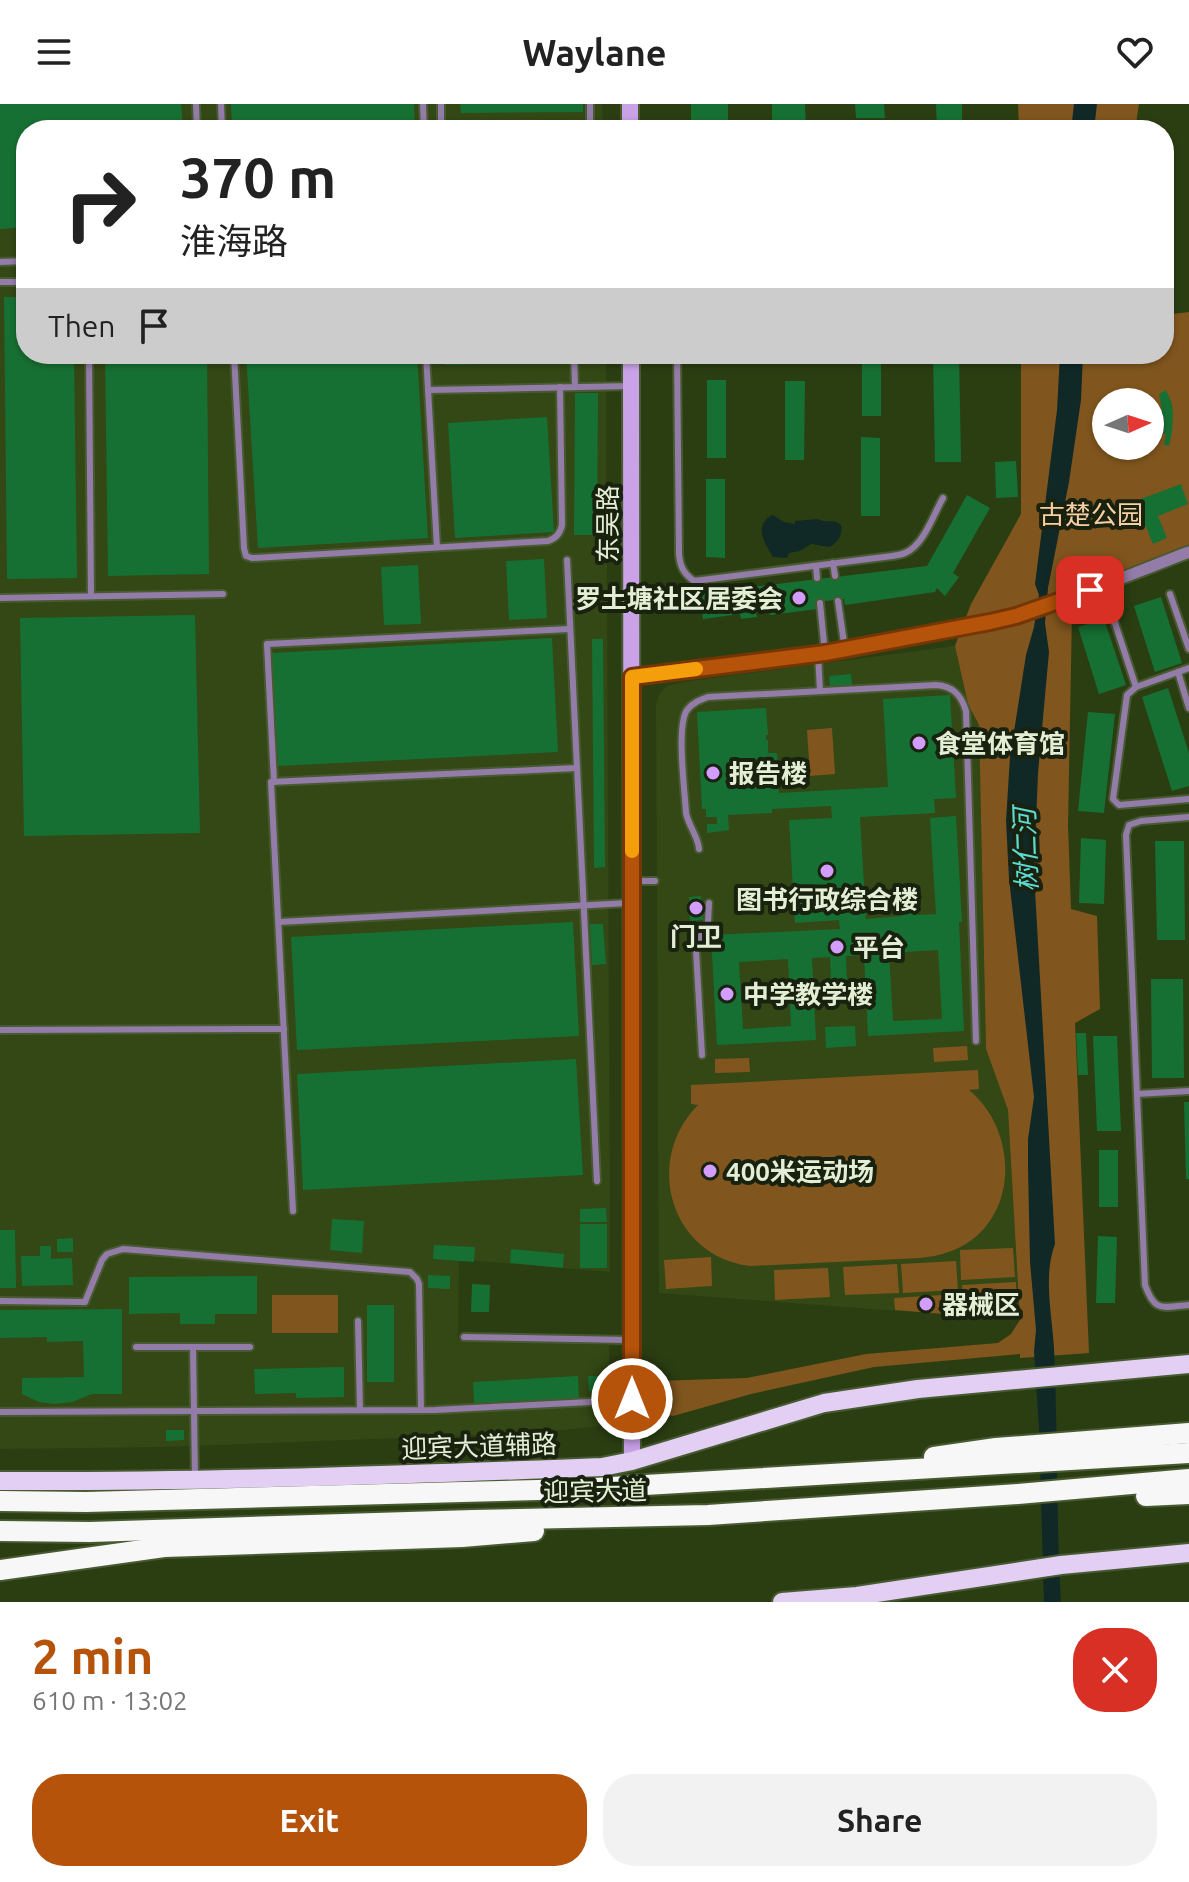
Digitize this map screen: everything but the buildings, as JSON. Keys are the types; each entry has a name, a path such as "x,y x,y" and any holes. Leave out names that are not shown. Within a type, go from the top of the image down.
{"highway":[{"path":"771,1479 996,1448 1189,1433"},
{"name":"迎宾大道","path":"0,1501 86,1502 561,1490 1189,1453"},
{"name":"迎宾大道","path":"0,1531 90,1532 708,1515 1189,1479"},
{"path":"1018,1494 1189,1494"},
{"path":"0,1570 164,1547 462,1537 708,1515"}],"main road":[{"name":"迎宾大道辅路","path":"0,1481 329,1478 602,1467 632,1461 824,1403 918,1389 1189,1364"},
{"path":"782,1602 857,1596 1061,1565 1189,1553"}],"street":[{"name":"东吴路","path":"631,364 632,1461"},
{"path":"632,677 845,650 1016,616 1189,552"}],"lane":[{"path":"89,364 91,596"},
{"path":"235,364 244,548 246,556 252,558 548,541 555,538 562,525 560,387"},
{"path":"427,364 437,547"},
{"path":"574,364 575,387"},
{"path":"677,364 679,554 680,565 694,581 905,553 914,547 923,534 943,498"},
{"path":"428,390 631,386"},
{"path":"567,560 597,1181"},
{"path":"833,563 835,576"},
{"path":"816,566 817,578"},
{"path":"0,598 223,594"},
{"path":"1170,594 1189,649"},
{"path":"838,601 845,650"},
{"path":"820,603 820,691"},
{"path":"1113,617 1136,687"},
{"path":"274,782 267,644 570,629"},
{"path":"1189,668 1136,687 1127,695 1113,799 1119,805 1189,799"},
{"path":"1178,672 1189,708"},
{"path":"699,849 699,841 687,820 681,725 688,709 697,701 708,697 936,685 951,688 960,696 966,711 976,1041"},
{"path":"293,1211 271,782 577,768"},
{"path":"1189,817 1141,821 1129,825 1126,835 1145,1285 1150,1301 1160,1307 1189,1305"},
{"path":"632,881 655,881"},
{"path":"279,922 632,903"},
{"path":"702,1055 696,950 708,923 709,903"},
{"path":"0,1030 284,1029"},
{"path":"1137,1094 1189,1091"},
{"path":"0,1301 85,1302 102,1260 107,1254 123,1249 410,1272 419,1284 421,1410"},
{"path":"358,1321 360,1410"},
{"path":"464,1337 632,1340"},
{"path":"136,1347 250,1347"},
{"path":"193,1347 195,1480"},
{"path":"1,1410 421,1410 632,1399"}],"shaded area":[{"path":"0,104 602,104 603,120 16,120 16,364 606,364 610,1272 459,1259 458,1340 609,1345 609,1425 533,1433 161,1447 0,1449"},
{"path":"955,646 968,704 979,725 986,1049 1008,1110 1020,1320 659,1293 656,704 660,693 667,686 683,682"}],"green space":[{"path":"1018,104 1139,104 1137,120 1019,120"},
{"name":"古楚公园","path":"1189,312 1189,548 1067,594 1072,613 1068,825 1071,909 1097,916 1100,1009 1075,1023 1089,1353 1020,1358 1020,1354 874,1367 751,1394 673,1416 666,1414 658,1408 656,1381 747,1378 866,1354 998,1343 1011,1334 1020,1320 1008,1110 986,1049 979,725 968,704 955,646 971,604 1021,514 1021,364 1174,364 1174,314"},
{"path":"832,728 835,774 810,776 807,730"},
{"path":"967,1046 968,1060 934,1062 933,1048"},
{"path":"749,1058 750,1072 715,1073 715,1059"},
{"name":"400米运动场","path":"978,1070 979,1089 969,1090 984,1105 995,1123 1002,1143 1004,1185 988,1223 961,1247 920,1258 750,1266 723,1259 700,1244 684,1225 673,1203 669,1178 672,1152 681,1128 698,1105 691,1104 691,1085"},
{"path":"1013,1248 1015,1277 961,1280 960,1250"},
{"path":"711,1257 712,1286 666,1289 664,1260"},
{"path":"956,1261 958,1290 903,1293 901,1264"},
{"path":"897,1264 899,1293 845,1295 843,1267"},
{"path":"828,1268 830,1297 775,1300 774,1270"},
{"path":"1016,1282 1017,1310 963,1313 962,1285"},
{"name":"器械区","path":"958,1294 959,1315 895,1310 894,1298"},
{"path":"272,1295 338,1295 338,1333 272,1333"}],"water":[{"path":"1074,104 1097,104 1095,120 1072,120"},
{"name":"树仁河","path":"1059,364 1083,364 1081,400 1069,482 1048,588 1045,623 1049,652 1038,773 1034,872 1055,1244 1049,1282 1054,1348 1061,1602 1044,1602 1028,1167 1034,1097 1009,879 1006,821 1010,757 1039,595 1035,584 1057,410"},
{"path":"773,515 795,524 795,521 818,519 835,522 841,525 841,535 830,547 811,544 789,553 787,558 773,557 762,529 763,523"}],"slow traffic":[{"path":"632,851 632,677 696,669"}],"place":[{"name":"罗土塘社区居委会","path":"799,598"},
{"name":"食堂体育馆","path":"919,743"},
{"name":"报告楼","path":"713,773"},
{"name":"图书行政综合楼","path":"827,871"},
{"name":"门卫","path":"696,908"},
{"name":"平台","path":"837,947"},
{"name":"中学教学楼","path":"727,994"},
{"name":"400米运动场","path":"710,1171"},
{"name":"器械区","path":"926,1304"}],"route":[{"path":"632,1399 632,677 825,653 990,622 1090,590"}]}
